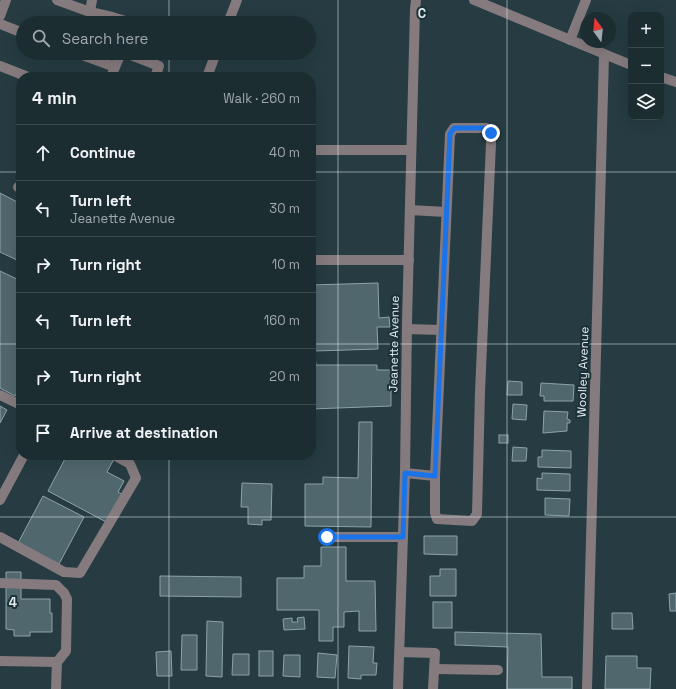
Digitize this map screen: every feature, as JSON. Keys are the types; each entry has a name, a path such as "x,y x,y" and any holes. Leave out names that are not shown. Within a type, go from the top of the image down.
{"street":[{"path":"0,16 6,0"},
{"path":"57,0 102,16"},
{"path":"90,12 92,0"},
{"path":"231,16 237,0"},
{"name":"Jeanette Avenue","path":"398,689 405,473 408,260 416,0"},
{"path":"474,0 628,64"},
{"path":"570,40 586,0"},
{"path":"0,24 16,30"},
{"name":"Woolley Avenue","path":"587,689 604,55"},
{"path":"96,60 115,67"},
{"path":"113,72 118,60"},
{"path":"144,60 159,66 156,72"},
{"path":"209,72 213,60"},
{"path":"0,66 16,72"},
{"path":"664,78 676,82"},
{"path":"454,128 486,128 491,133 491,143 480,392 477,514 472,521 437,519 435,512 435,476 446,212 450,134 454,128"},
{"path":"316,150 411,150"},
{"path":"410,210 446,212"},
{"path":"316,260 408,260"},
{"path":"407,329 441,330"},
{"path":"0,395 16,403"},
{"path":"0,500 21,460"},
{"path":"0,537 64,572 80,573 136,478 130,464 123,460"},
{"path":"405,473 435,476"},
{"path":"327,537 403,537"},
{"path":"0,583 56,585 64,592 67,599 66,651 57,662 56,689"},
{"path":"400,652 435,653 433,689"},
{"path":"0,660 57,662"},
{"path":"434,669 498,670"}],"building":[{"path":"0,193 16,201 16,260 0,252"},
{"path":"0,271 16,279 16,394 15,396 0,388"},
{"path":"378,283 379,318 389,317 390,327 377,327 378,349 316,351 316,285"},
{"path":"316,365 377,365 377,370 391,370 391,406 316,409"},
{"path":"508,381 522,382 522,395 507,395"},
{"path":"541,383 574,385 573,401 544,401 544,396 540,396"},
{"path":"513,404 527,405 526,420 512,419"},
{"path":"0,406 7,410 0,423"},
{"path":"544,411 568,412 567,419 570,420 570,423 567,423 567,431 543,433"},
{"path":"359,422 372,422 371,527 305,526 305,484 323,484 323,477 358,478"},
{"path":"499,435 508,435 508,443 499,443"},
{"path":"513,447 527,448 526,461 512,461"},
{"path":"542,450 571,451 571,468 538,467 538,457 542,457"},
{"path":"64,460 113,460 107,472 124,481 118,492 123,495 108,523 48,491"},
{"path":"542,473 570,474 570,491 537,490 537,478 542,479"},
{"path":"242,483 272,484 271,520 262,520 262,525 248,524 248,507 241,507"},
{"path":"43,496 84,517 59,564 18,543"},
{"path":"545,498 570,499 569,516 545,515"},
{"path":"424,536 457,536 457,555 424,554"},
{"path":"321,547 346,547 346,581 375,581 376,631 359,631 359,611 344,612 344,627 333,627 333,641 319,641 319,610 277,610 277,578 304,578 304,566 321,566"},
{"path":"440,569 456,569 456,596 430,596 430,576 440,576"},
{"path":"6,572 21,572 21,599 50,599 52,632 30,632 30,636 14,636 14,630 6,629"},
{"path":"160,576 241,577 241,597 160,596"},
{"path":"676,593 676,611 670,611 669,594"},
{"path":"433,602 452,602 452,628 433,628"},
{"path":"612,613 632,613 633,629 612,629"},
{"path":"304,617 305,629 284,630 283,619 292,618 292,622 298,622 297,618"},
{"path":"207,621 223,622 222,677 206,676"},
{"path":"455,632 541,634 542,677 572,677 572,689 507,689 508,647 455,645"},
{"path":"182,635 197,635 197,670 181,670"},
{"path":"349,646 374,647 373,663 377,663 376,675 361,675 361,679 348,678"},
{"path":"171,651 172,676 157,676 156,652"},
{"path":"259,651 273,651 273,676 259,676"},
{"path":"318,653 337,655 335,678 317,677"},
{"path":"233,654 249,654 249,675 232,675"},
{"path":"284,655 300,655 300,677 283,676"},
{"path":"606,656 637,656 637,668 651,668 650,689 605,689"}],"route":[{"path":"327,537 403,537 405,473 435,476 450,134 454,128 486,128 491,133"}]}
